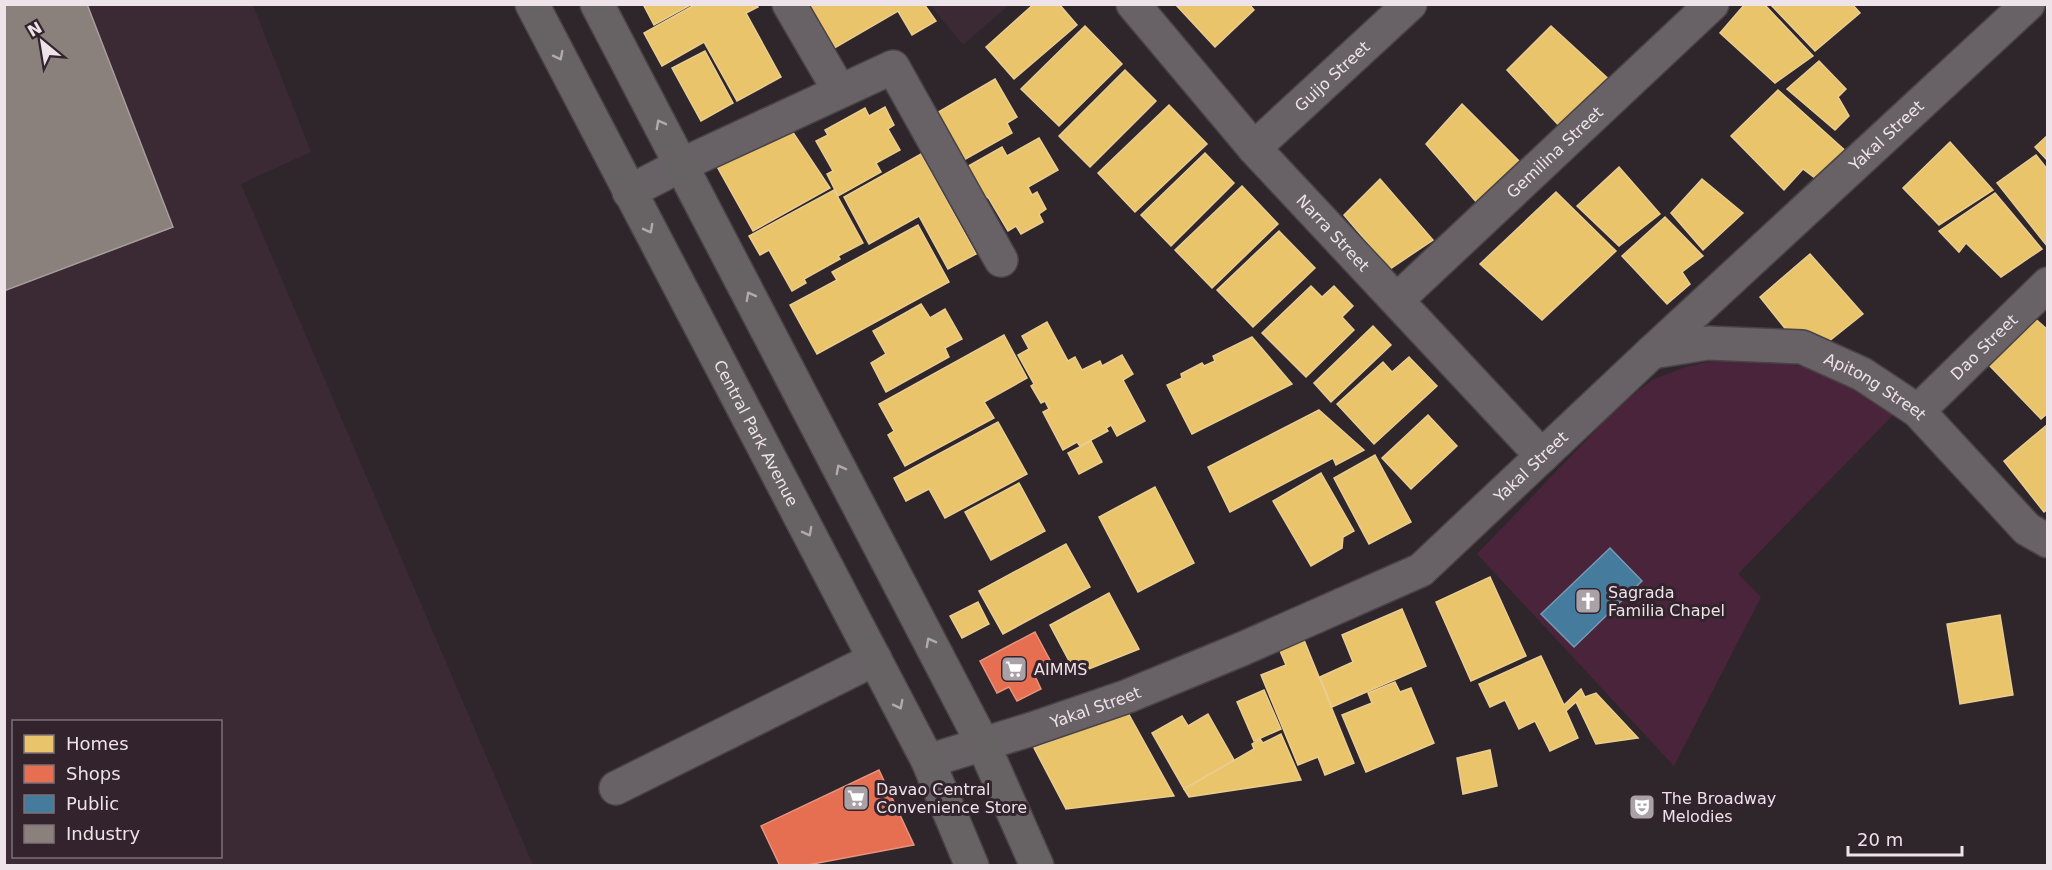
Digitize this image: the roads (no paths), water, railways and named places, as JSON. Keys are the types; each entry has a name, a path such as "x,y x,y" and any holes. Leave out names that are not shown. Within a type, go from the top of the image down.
{"street":[{"name":"Central Park Avenue","path":"532,4 928,762 972,866"},
{"path":"597,4 983,744 1037,866"},
{"path":"789,4 839,90"},
{"name":"Narra Street","path":"1133,4 1254,148 1542,456"},
{"name":"Guijo Street","path":"1254,148 1410,4"},
{"name":"Gemilina Street","path":"1397,300 1712,4"},
{"name":"Yakal Street","path":"928,762 1128,696 1272,637 1422,570 1652,352 2028,4"},
{"path":"630,192 681,165 893,67 1001,260"},
{"name":"Dao Street","path":"1918,411 2048,284"},
{"name":"Apitong Street","path":"1652,352 1708,343 1802,347 1862,374 1918,411 2027,529 2048,542"},
{"path":"616,788 874,659"}],"place":[{"name":"Sagrada Familia Chapel","path":"1588,601"},
{"name":"AIMMS","path":"1014,669"},
{"name":"Davao Central Convenience Store","path":"856,798"},
{"name":"The Broadway Melodies","path":"1642,807"}]}
